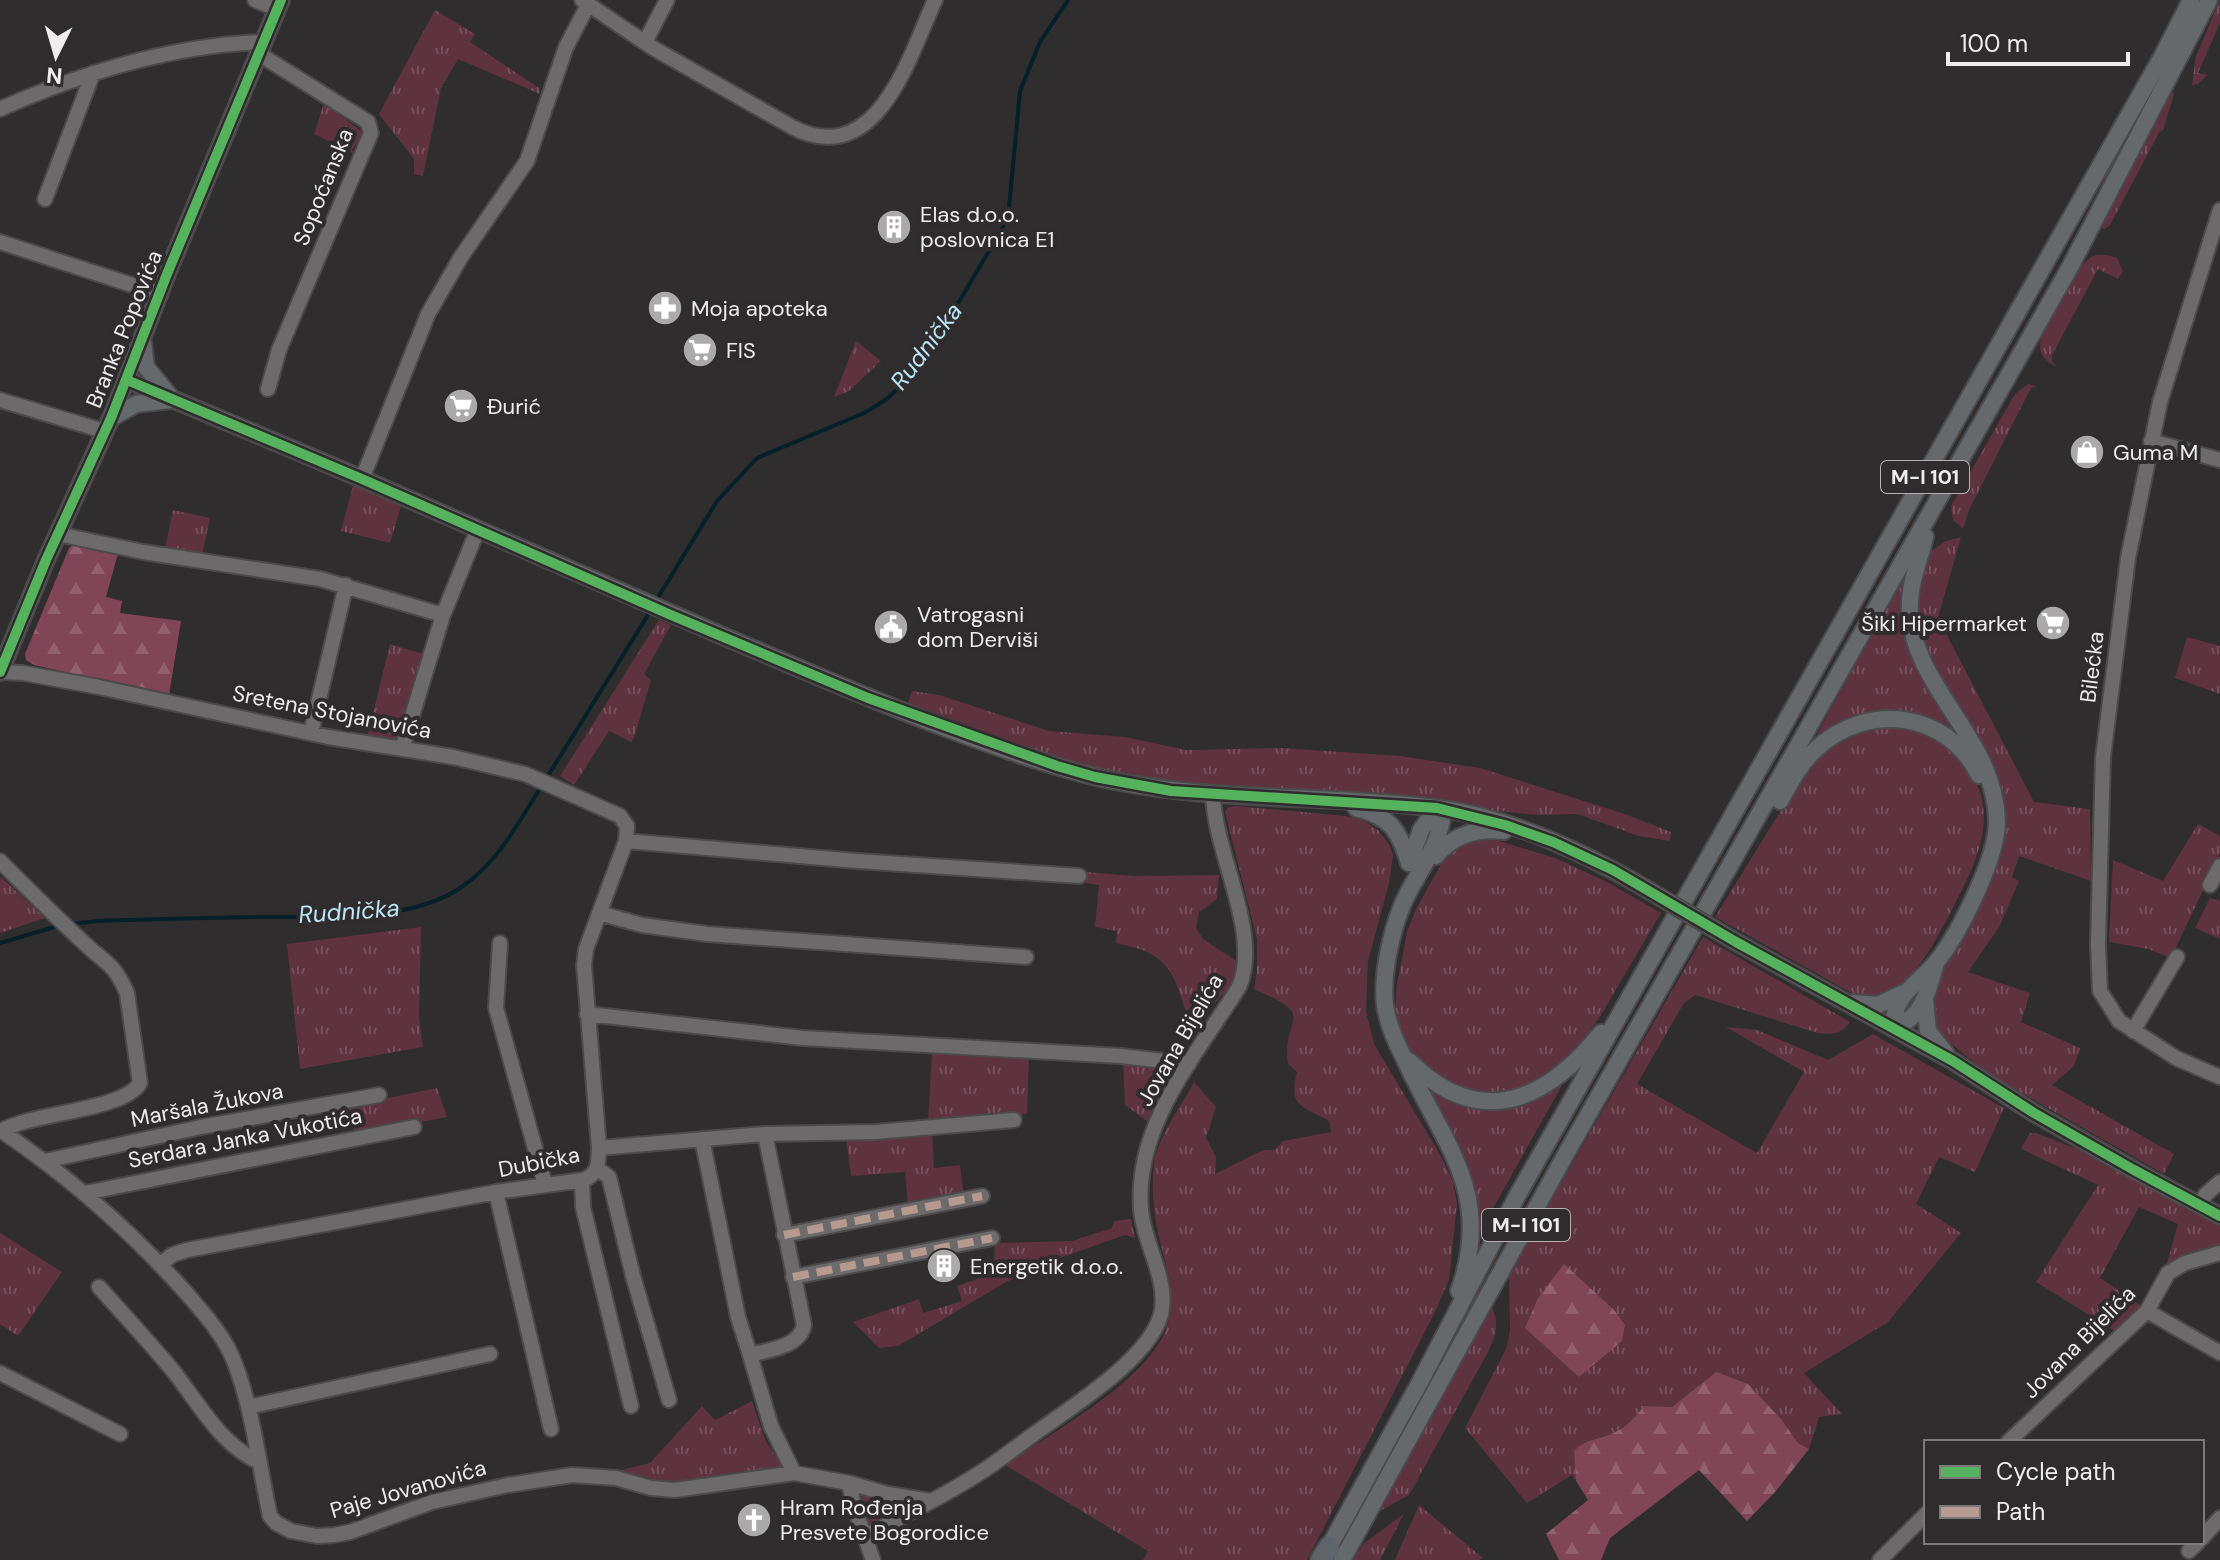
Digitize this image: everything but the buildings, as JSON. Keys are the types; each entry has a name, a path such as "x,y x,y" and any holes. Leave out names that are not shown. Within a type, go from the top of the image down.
{"main road":[{"name":"M-I 101","path":"1331,1556 1516,1198 2191,0"},
{"name":"M-I 101","path":"1331,1556 1536,1207 2069,269 2209,0"},
{"name":"Branka Popovića","path":"0,672 127,380 279,4"},
{"path":"143,341 146,367 165,392 177,400"},
{"path":"127,380 868,698 1057,766 1131,785 1213,794 1440,809 1505,825 1585,855 1953,1061 2034,1113 2220,1216"},
{"path":"108,424 136,404 177,400"},
{"path":"1893,1028 1914,1018 1925,999 1937,961 1984,877 1996,840 1997,820 1982,759 1933,680 1913,634 1910,594 1929,513"},
{"path":"1715,893 1731,882 1805,761 1826,741 1857,725 1894,719 1926,725 1943,733 1958,744 1974,764 1994,803"},
{"path":"1307,799 1367,810 1391,824 1401,837 1409,863"},
{"path":"1408,892 1409,863 1421,830 1440,809"},
{"path":"1419,1384 1462,1283 1471,1220 1469,1197 1462,1175 1395,1044 1387,1012 1385,978 1389,950 1408,892 1434,847 1442,824 1440,809"},
{"path":"1408,892 1421,881 1448,843 1468,833 1493,830 1535,836"},
{"path":"1402,1054 1433,1083 1463,1098 1496,1101 1524,1095 1571,1067 1602,1031 1655,952"},
{"path":"1893,1028 1899,1000 1937,961"},
{"path":"1845,1002 1878,1005 1908,990"},
{"path":"1925,999 1928,1031 1953,1061"}],"street":[{"path":"255,0 279,4"},
{"path":"645,42 667,0"},
{"path":"362,479 428,314 461,257 527,161 566,47 585,3 645,42 805,134 827,137 859,128 885,103 935,0"},
{"path":"0,109 93,73 231,43 262,48"},
{"name":"Sopoćanska","path":"262,48 368,122 371,133 279,350 268,389"},
{"path":"45,199 93,73"},
{"name":"Bilećka","path":"2220,210 2181,330 2151,441 2128,558 2103,757 2098,944 2100,991 2111,1012 2133,1031 2176,1058 2220,1077"},
{"path":"0,242 160,294"},
{"name":"Branka Popovića","path":"0,400 108,424"},
{"path":"2151,441 2220,460"},
{"path":"402,749 443,615 478,529"},
{"path":"58,534 143,552 320,579 443,615"},
{"path":"311,733 346,585"},
{"name":"Sretena Stojanovića","path":"0,672 23,673 99,687 311,733 453,757 533,777 620,816 627,826 626,841"},
{"name":"Jovana Bijelića","path":"864,1537 976,1476 1107,1381 1146,1343 1156,1327 1162,1310 1161,1291 1142,1226 1145,1150 1164,1107 1239,987 1246,956 1235,894 1216,826 1213,794"},
{"path":"626,841 1079,876"},
{"name":"Dubička","path":"161,1264 172,1255 187,1250 591,1176 598,1169 599,1148 584,965 586,949 626,841"},
{"path":"0,861 84,944 112,964 127,993 140,1083 137,1089 104,1104 20,1122 0,1130"},
{"path":"2210,885 2220,866"},
{"path":"599,913 642,925 707,934 1026,957"},
{"path":"500,943 496,1008 545,1184"},
{"path":"2133,1031 2177,957"},
{"path":"587,1014 803,1038 1121,1056 1189,1064"},
{"name":"Maršala Žukova","path":"45,1161 201,1127 379,1095"},
{"path":"599,1148 765,1134 876,1132 1014,1120"},
{"name":"Serdara Janka Vukotića","path":"85,1193 414,1127"},
{"name":"Paje Jovanovića","path":"0,1130 85,1193 161,1264 221,1335 234,1361 248,1407 270,1516 284,1528 317,1536 350,1532 432,1502 572,1475 616,1478 651,1488 675,1490 794,1473 930,1501"},
{"path":"750,1355 795,1341 803,1331 765,1134"},
{"path":"702,1139 738,1317 777,1443 794,1473"},
{"path":"598,1169 609,1177 633,1276 669,1400"},
{"path":"582,1180 583,1207 631,1406"},
{"path":"2199,1205 2220,1182"},
{"path":"496,1192 551,1429"},
{"path":"784,1235 982,1196"},
{"path":"793,1277 992,1238"},
{"name":"Jovana Bijelića","path":"2010,1440 2147,1311 2168,1273 2185,1263 2220,1253"},
{"path":"99,1287 173,1372 221,1435 245,1456 259,1462"},
{"path":"2147,1311 2220,1353"},
{"path":"248,1407 490,1354"},
{"path":"0,1373 120,1434"},
{"path":"849,1483 873,1560"},
{"path":"1880,1560 1924,1516"},
{"path":"2204,1536 2220,1518"}],"green space":[{"path":"2220,0 2220,23 2198,73 2207,75 2198,84 2192,85 2196,56"},
{"path":"435,10 475,34 470,42 539,88 540,94 458,59 441,88 423,176 414,174 414,159 379,114"},
{"path":"2171,92 2174,94 2163,130 2110,225 2105,229 2099,226"},
{"path":"324,103 361,131 352,150 357,155 314,134"},
{"path":"2093,256 2117,258 2123,272 2118,279 2098,269 2052,355 2057,367 2046,360 2040,349 2045,328 2059,298 2077,271"},
{"path":"856,341 881,361 849,391 834,397"},
{"path":"2028,384 2037,386 2031,388 1969,510 1963,529 1953,520 1951,506 2015,394"},
{"path":"354,482 401,506 390,543 341,531"},
{"path":"173,510 210,518 201,559 164,553"},
{"path":"1961,537 1938,618 2034,802 2090,809 2091,881 2019,856 2012,877 2019,881 1999,927 1968,972 2030,993 2021,1022 2080,1048 2074,1066 2052,1085 2174,1154 2164,1174 1990,1075 1936,1032 1932,993 1998,857 2001,792 1921,643 1913,607 1928,553 1946,541"},
{"path":"75,543 119,550 106,597 122,601 120,613 181,621 169,695 34,665 26,660 25,654 69,548"},
{"path":"1907,571 1904,602 1966,743 1922,719 1817,734"},
{"path":"659,620 671,625 644,674 651,680 634,738 631,742 609,731 574,785 560,776"},
{"path":"2187,637 2220,646 2220,694 2175,678"},
{"path":"390,644 426,655 401,734 395,741 367,738"},
{"path":"912,691 939,695 1049,731 1125,737 1186,750 1282,748 1400,756 1480,768 1625,814 1671,832 1670,841 1639,836 1577,814 1540,815 1294,791 1142,781 1058,759 908,703"},
{"path":"1887,725 1914,728 1931,734 1954,751 1979,788 1984,816 1977,856 1966,882 1922,962 1895,988 1881,996 1867,996 1850,992 1715,917 1809,765 1843,736"},
{"path":"1228,807 1346,816 1364,821 1378,830 1390,846 1393,855 1389,883 1368,961 1366,1011 1374,1044 1453,1182 1457,1204 1449,1280 1307,1560 1143,1560 1148,1551 1005,1465 1125,1382 1164,1335 1169,1321 1171,1294 1154,1210 1154,1164 1165,1133 1194,1082 1216,1107 1206,1138 1216,1157 1215,1174 1263,1150 1275,1150 1283,1141 1331,1132 1329,1121 1304,1108 1296,1099 1297,1072 1288,1064 1287,1048 1294,1019 1292,1012 1274,998 1254,989 1257,939 1225,812"},
{"path":"2198,824 2220,836 2220,854 2171,958 2148,949 2109,942 2113,860 2163,881"},
{"path":"1486,837 1555,858 1607,882 1661,913 1601,1015 1569,1061 1546,1080 1511,1092 1483,1094 1455,1087 1420,1064 1401,1040 1395,1011 1407,933 1415,911 1449,850 1457,844"},
{"path":"1086,872 1134,876 1219,875 1217,899 1199,912 1196,928 1203,939 1239,963 1238,979 1203,1015 1186,1012 1176,983 1164,964 1146,952 1116,943 1117,931 1095,927 1099,885 1086,883"},
{"path":"0,876 45,918 0,933"},
{"path":"2210,898 2220,901 2220,939 2195,928"},
{"path":"421,927 419,1016 423,1047 300,1069 287,944"},
{"path":"1703,937 1850,1022 1836,1033 1818,1033 1695,995 1684,1003 1637,1084 1757,1153 1804,1072 1726,1027 1757,1030 1828,1060 1873,1034 2004,1108 1975,1172 1939,1157 1916,1204 1961,1233 1888,1322 1804,1373 1842,1414 1819,1417 1809,1449 1798,1443 1782,1420 1716,1372 1672,1407 1644,1406 1621,1429 1581,1446 1574,1452 1576,1481 1572,1475 1527,1503 1465,1428 1507,1347 1510,1330 1509,1273"},
{"path":"932,1053 1029,1057 1027,1114 928,1122"},
{"path":"1123,1062 1172,1067 1177,1074 1147,1121 1125,1105"},
{"path":"1565,1080 1473,1244 1475,1221 1418,1082 1447,1098 1464,1103"},
{"path":"437,1088 447,1117 354,1135 349,1106"},
{"path":"932,1133 934,1168 960,1165 964,1197 908,1207 905,1172 851,1176 846,1137"},
{"path":"2030,1133 2102,1159 2220,1224 2220,1248 2167,1263 2178,1224 2139,1207 2100,1278 2141,1306 2118,1333 2036,1282 2098,1185 2021,1149"},
{"path":"1131,1219 1135,1238 1125,1235 1051,1261 1006,1282 898,1346 879,1348 853,1322 919,1299 923,1313 962,1301 957,1286 994,1273 995,1243 1072,1241 1112,1228 1114,1221"},
{"path":"0,1233 62,1272 18,1336 0,1324"},
{"path":"1564,1264 1615,1311 1625,1325 1622,1341 1579,1377 1525,1328 1538,1298"},
{"path":"1491,1306 1496,1329 1488,1352 1409,1495 1380,1511"},
{"path":"1716,1372 1748,1384 1782,1420 1798,1443 1809,1449 1776,1491 1747,1521 1699,1470 1610,1538 1601,1560 1559,1560 1546,1534 1588,1500 1576,1481 1574,1451 1584,1443 1621,1429 1644,1406 1672,1407"},
{"path":"752,1401 766,1442 784,1469 737,1472 670,1484 617,1471 650,1463 702,1406 715,1420"},
{"path":"862,1494 899,1503 901,1507 872,1524 867,1523"},
{"path":"1419,1505 1483,1558 1395,1560"},
{"path":"1404,1514 1380,1560 1353,1560 1363,1544"}],"waterway":[{"name":"Rudnička","path":"657,599 717,501 757,458 864,413 884,401 901,386 954,310 1002,229 1009,208 1020,91 1040,42 1068,0"},
{"name":"Rudnička","path":"546,779 648,615"},
{"name":"Rudnička","path":"69,924 157,919 335,917 417,907 441,898 476,876 507,841 541,787"},
{"name":"Rudnička","path":"0,943 61,925"}],"marked path":[{"path":"784,1235 982,1196"},
{"path":"793,1277 992,1238"}],"cycle path":[{"path":"0,672 46,560 111,418 281,0"},
{"path":"127,380 868,698 1057,766 1095,777 1171,791 1437,808 1505,825 1553,842 1613,870 1736,942 1953,1061 2034,1113 2220,1216"}],"place":[{"name":"Elas d.o.o. poslovnica E1","path":"894,227"},
{"name":"Moja apoteka","path":"665,308"},
{"name":"FIS","path":"700,350"},
{"name":"Đurić","path":"461,406"},
{"name":"Guma M","path":"2087,452"},
{"name":"Šiki Hipermarket","path":"2053,623"},
{"name":"Vatrogasni dom Derviši","path":"891,627"},
{"name":"Energetik d.o.o.","path":"944,1266"},
{"name":"Hram Rođenja Presvete Bogorodice","path":"754,1520"}]}
